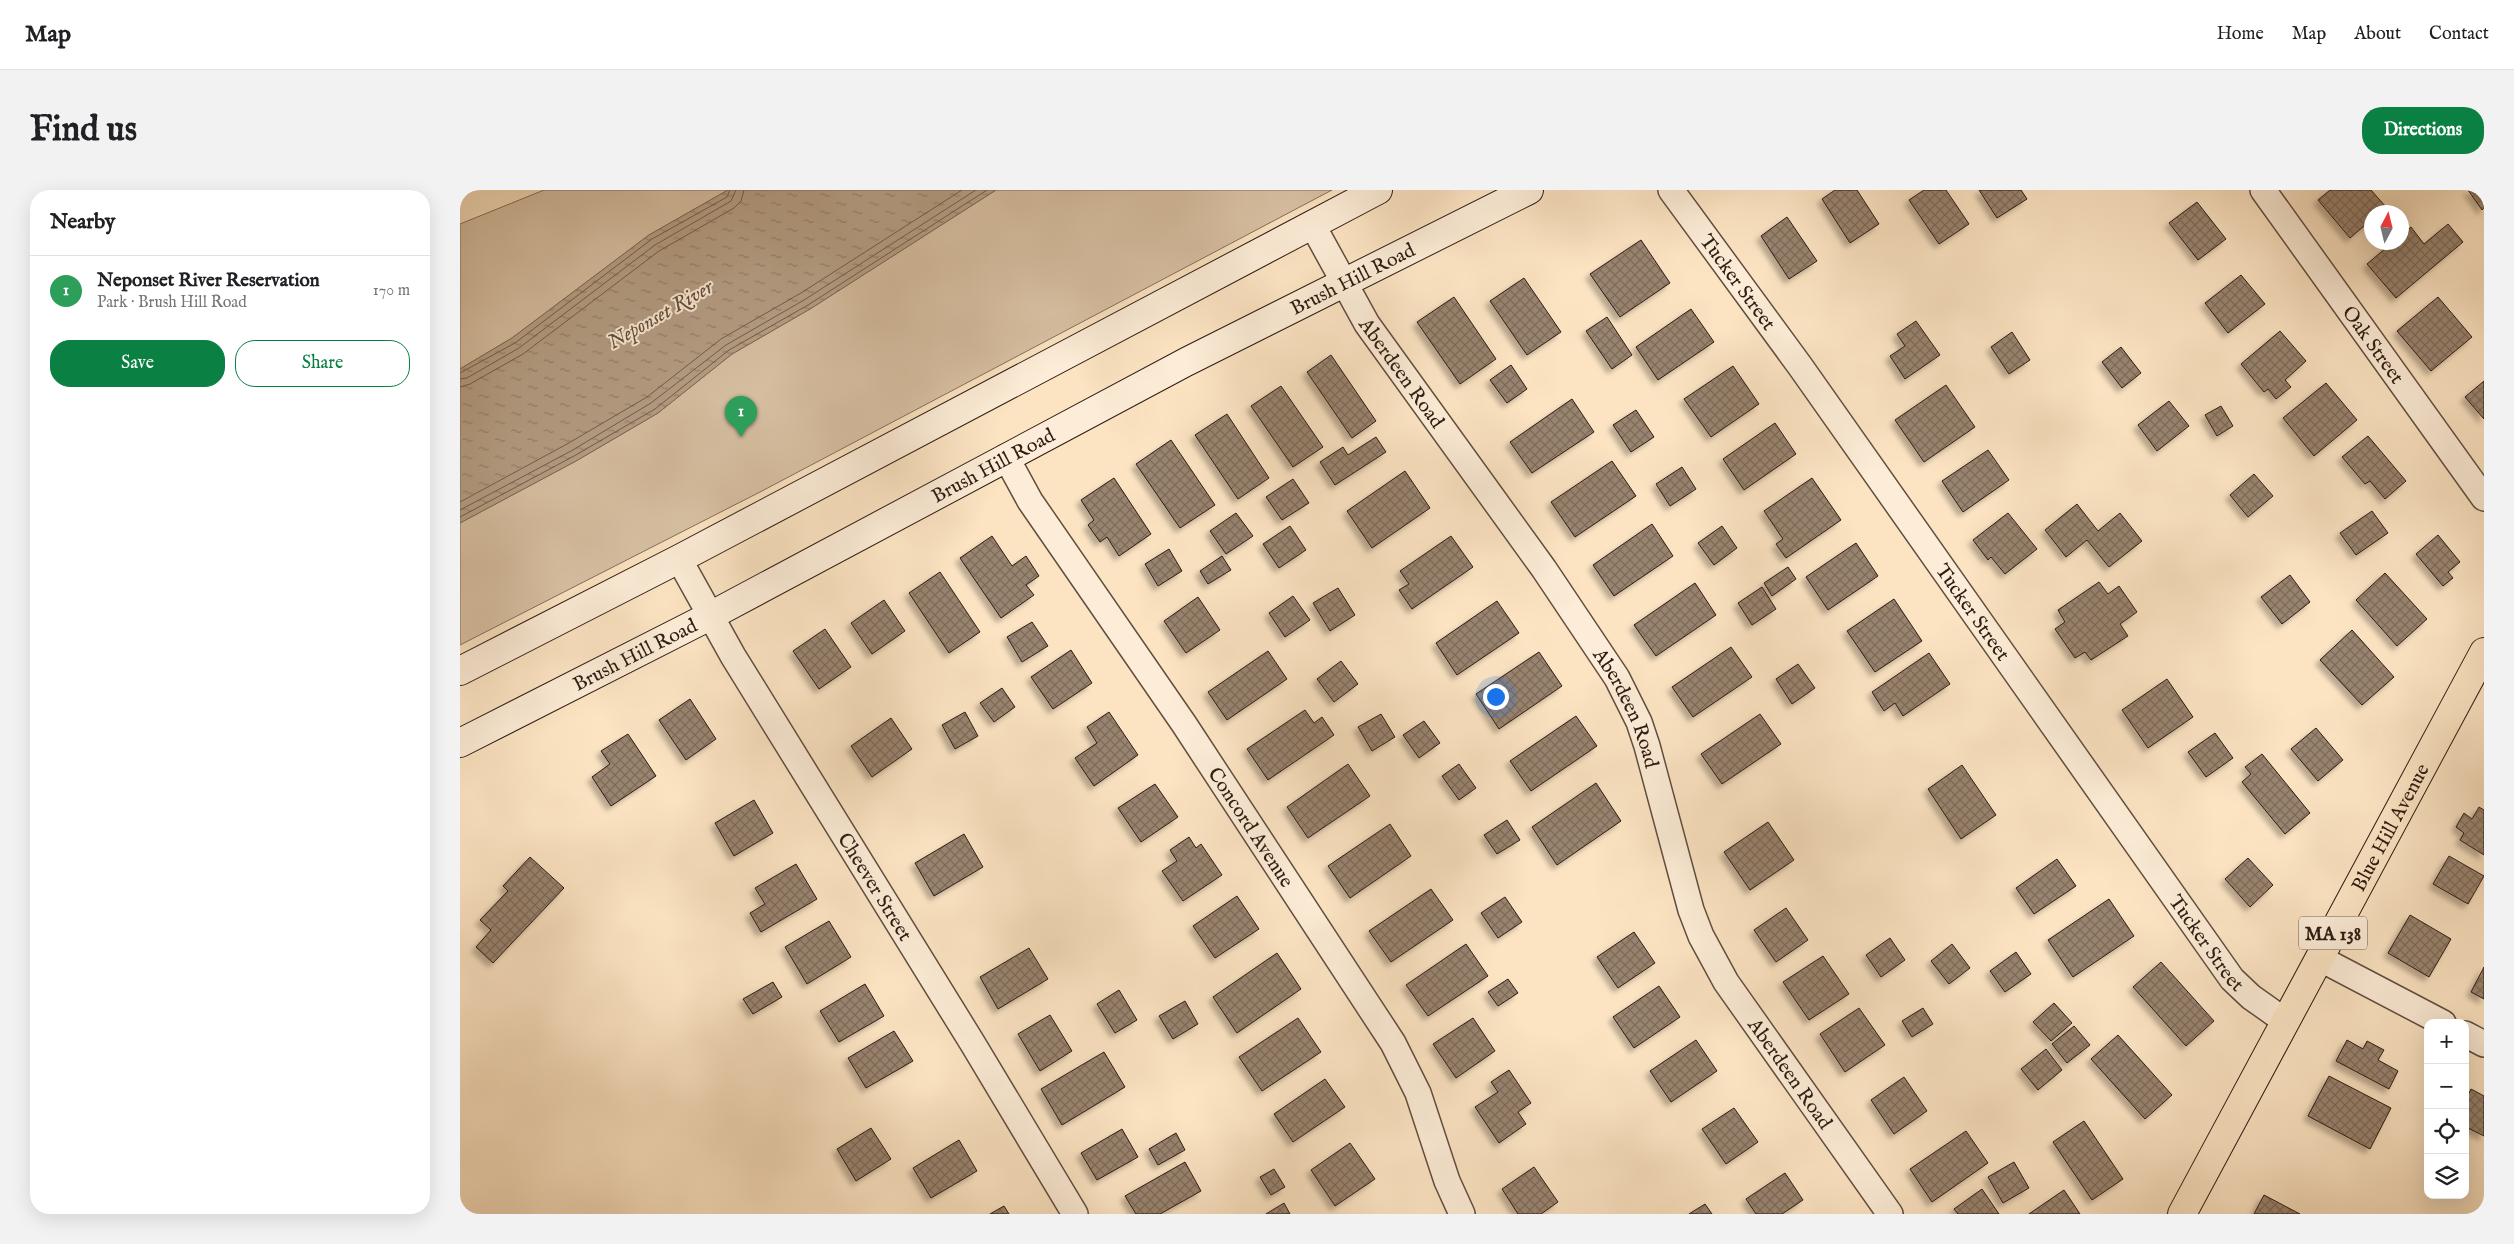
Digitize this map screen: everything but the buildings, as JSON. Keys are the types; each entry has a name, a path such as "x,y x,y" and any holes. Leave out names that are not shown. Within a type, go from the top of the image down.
{"highway":[{"name":"Blue Hill Avenue","path":"2182,1214 2484,652"}],"main road":[{"path":"460,671 679,559 1378,190"},
{"name":"Brush Hill Road","path":"460,744 710,616 1186,362 1529,190"}],"street":[{"name":"Tucker Street","path":"1671,190 1806,374 2232,979 2251,997 2285,1021"},
{"name":"Oak Street","path":"2264,190 2484,498"},
{"name":"Aberdeen Road","path":"1312,224 1367,324 1544,568 1617,678 1639,722 1691,910 1709,952 1726,982 1890,1214"},
{"name":"Concord Avenue","path":"1006,457 1030,501 1184,724 1393,1043 1418,1093 1446,1181 1462,1214"},
{"name":"Cheever Street","path":"679,559 710,616 1075,1214"},
{"path":"2319,958 2436,1019"},
{"path":"2469,1036 2484,1044"}],"shaded area":[{"path":"544,190 728,190 649,235 512,338 460,369 460,224"},
{"path":"996,190 1332,190 762,491 460,645 460,523 576,461 658,413 732,354 810,309"}],"water":[{"name":"Neponset River","path":"728,190 996,190 810,309 732,354 658,413 576,461 460,523 460,369 512,338 649,235"}],"place":[{"name":"Neponset River Reservation","path":"741,437"}]}
